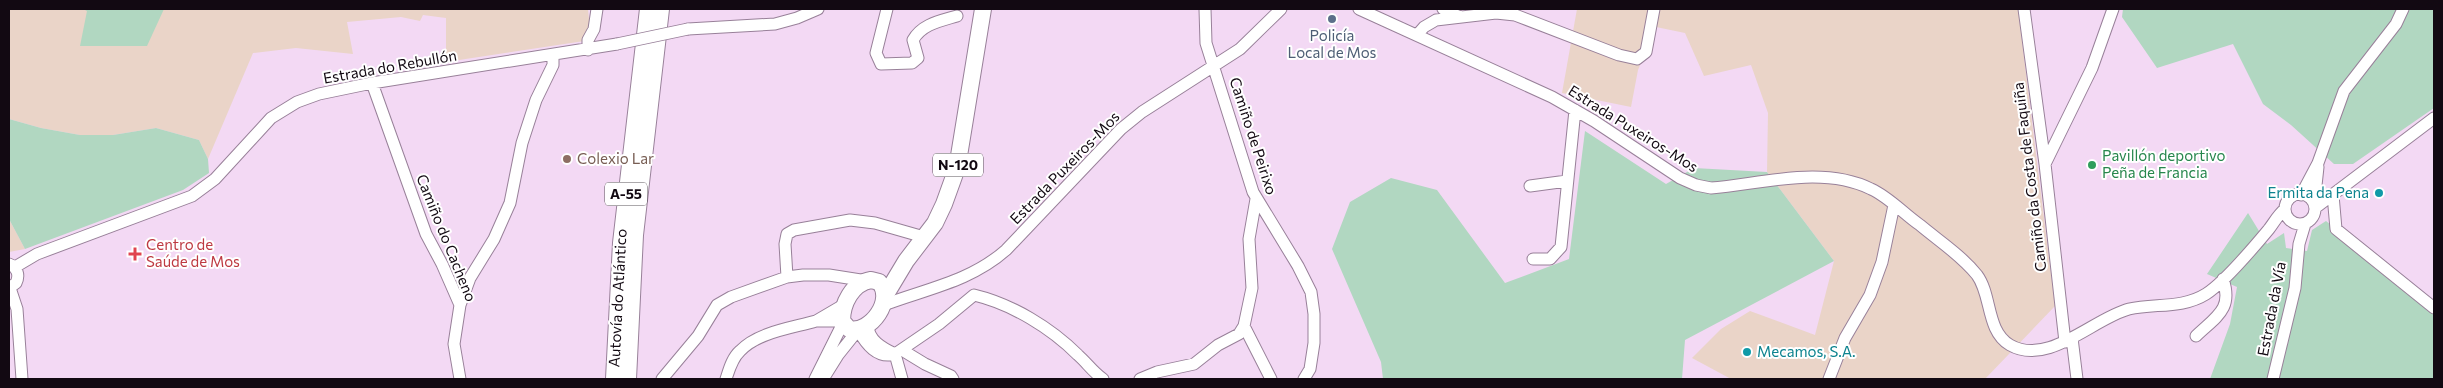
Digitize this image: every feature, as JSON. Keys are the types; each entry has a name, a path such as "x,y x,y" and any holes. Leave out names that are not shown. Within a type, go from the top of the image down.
{"highway":[{"name":"Autovía do Atlántico","path":"614,379 620,243 648,9"},
{"name":"Autovía do Atlántico","path":"628,379 634,235 661,9"},
{"name":"N-120","path":"882,288 924,237 944,204 957,168 983,9"},
{"path":"851,316 882,288"},
{"path":"851,316 882,288"}],"street":[{"path":"588,50 588,40 594,29 597,9"},
{"name":"Estrada do Rebullón","path":"12,266 37,254 192,196 215,179 258,130 284,109 319,94 372,83 588,50 688,29 775,24 797,18 818,9"},
{"path":"887,9 876,53 881,64 912,63 918,58 913,40 918,31 932,23 957,16"},
{"name":"Camiño de Peirixo","path":"1205,9 1206,43 1256,199 1298,266 1311,292 1314,314 1314,343 1310,369 1304,379"},
{"name":"Estrada Puxeiros-Mos","path":"882,288 908,295 956,281 991,263 1006,250 1121,129 1142,112 1214,66 1256,36 1282,9"},
{"name":"Estrada Puxeiros-Mos","path":"1359,9 1552,97 1680,178 1696,185 1711,188 1801,178 1841,179 1861,184 1874,190 1963,259 1986,291 1993,324 2000,336 2009,345 2032,350 2052,347 2068,340 2112,314 2131,309 2168,307 2188,302 2206,294 2223,279 2270,227 2276,217 2286,212"},
{"path":"1443,9 1460,17"},
{"path":"1417,35 1424,27 1436,20 1496,13 1515,15 1619,55 1637,59 1646,52 1654,9"},
{"name":"Camiño da Costa de Faquiña","path":"2024,9 2068,340 2077,379"},
{"path":"2045,164 2092,68 2113,9"},
{"path":"2301,195 2318,163 2344,91 2396,24 2403,9"},
{"path":"460,305 470,278 494,239 510,203 522,143 536,100 553,65 553,56"},
{"name":"Camiño do Cacheno","path":"372,83 426,234 460,305 454,344 460,379"},
{"path":"1533,259 1550,259 1561,247 1574,110"},
{"path":"2315,206 2333,195 2434,118"},
{"path":"2315,206 2309,197 2301,195 2290,199 2286,212 2301,224 2312,219 2315,206 2318,163"},
{"path":"1530,186 1567,181"},
{"path":"2333,195 2336,229 2434,308"},
{"path":"1149,378 1194,364 1218,345 1240,334 1244,326 1252,288 1248,239 1256,199"},
{"path":"1829,379 1845,338 1870,295 1876,279 1882,262 1894,205"},
{"path":"787,277 785,244 787,234 794,230 850,220 875,222 924,237"},
{"name":"Estrada da Vía","path":"2273,379 2295,288 2301,224"},
{"path":"12,266 18,279 9,288 17,309 22,379"},
{"path":"662,379 698,336 717,305 731,296 787,277 817,275 840,277 908,295"},
{"path":"823,379 842,350 851,316 851,287 840,277"},
{"path":"2196,336 2227,304 2228,292 2223,279"},
{"path":"842,350 856,347 886,356 898,352 939,324 974,295 1014,309 1043,327 1078,354 1103,379"},
{"path":"726,379 735,356 748,344 764,336 816,321 851,316"},
{"path":"816,321 851,316"},
{"path":"851,316 883,348 898,352 952,376 954,379"},
{"path":"851,316 870,347 877,353"},
{"path":"815,379 851,316"},
{"path":"1244,326 1271,379"},
{"path":"898,352 902,379"}],"shaded area":[{"path":"9,9 588,9 591,40 446,62 446,18 423,15 420,21 401,17 347,22 353,54 296,48 253,53 208,159 199,140 156,128 113,135 80,135 41,128 9,119"},
{"path":"1577,9 2018,9 2055,306 1985,379 1731,379 1692,358 1721,329 1750,311 1815,335 1834,261 1767,172 1768,113 1751,65 1704,76 1685,33 1656,27 1638,70 1631,107 1562,93"},
{"path":"9,219 25,249 9,252"}],"green space":[{"path":"83,9 164,9 147,46 80,46 87,11"},
{"path":"2123,9 2434,9 2434,108 2353,164 2334,164 2291,125 2263,104 2233,44 2157,68 2122,17"},
{"path":"9,119 41,128 80,135 113,135 156,128 199,140 208,159 209,173 183,190 25,249 9,219"},
{"path":"1585,131 1666,184 1694,168 1767,172 1834,261 1685,340 1682,379 1383,379 1381,362 1332,249 1350,202 1391,178 1437,190 1505,283 1569,259"},
{"path":"2248,213 2267,244 2284,233 2286,248 2307,251 2312,230 2326,221 2434,309 2434,379 2210,379 2230,324 2237,287 2207,274"}],"place":[{"name":"Policía Local de Mos","path":"1332,19"},
{"name":"Colexio Lar","path":"567,159"},
{"name":"Pavillón deportivo Peña de Francia","path":"2092,165"},
{"name":"Ermita da Pena","path":"2379,193"},
{"name":"Centro de Saúde de Mos","path":"135,254"},
{"name":"Mecamos, S.A.","path":"1747,352"}]}
